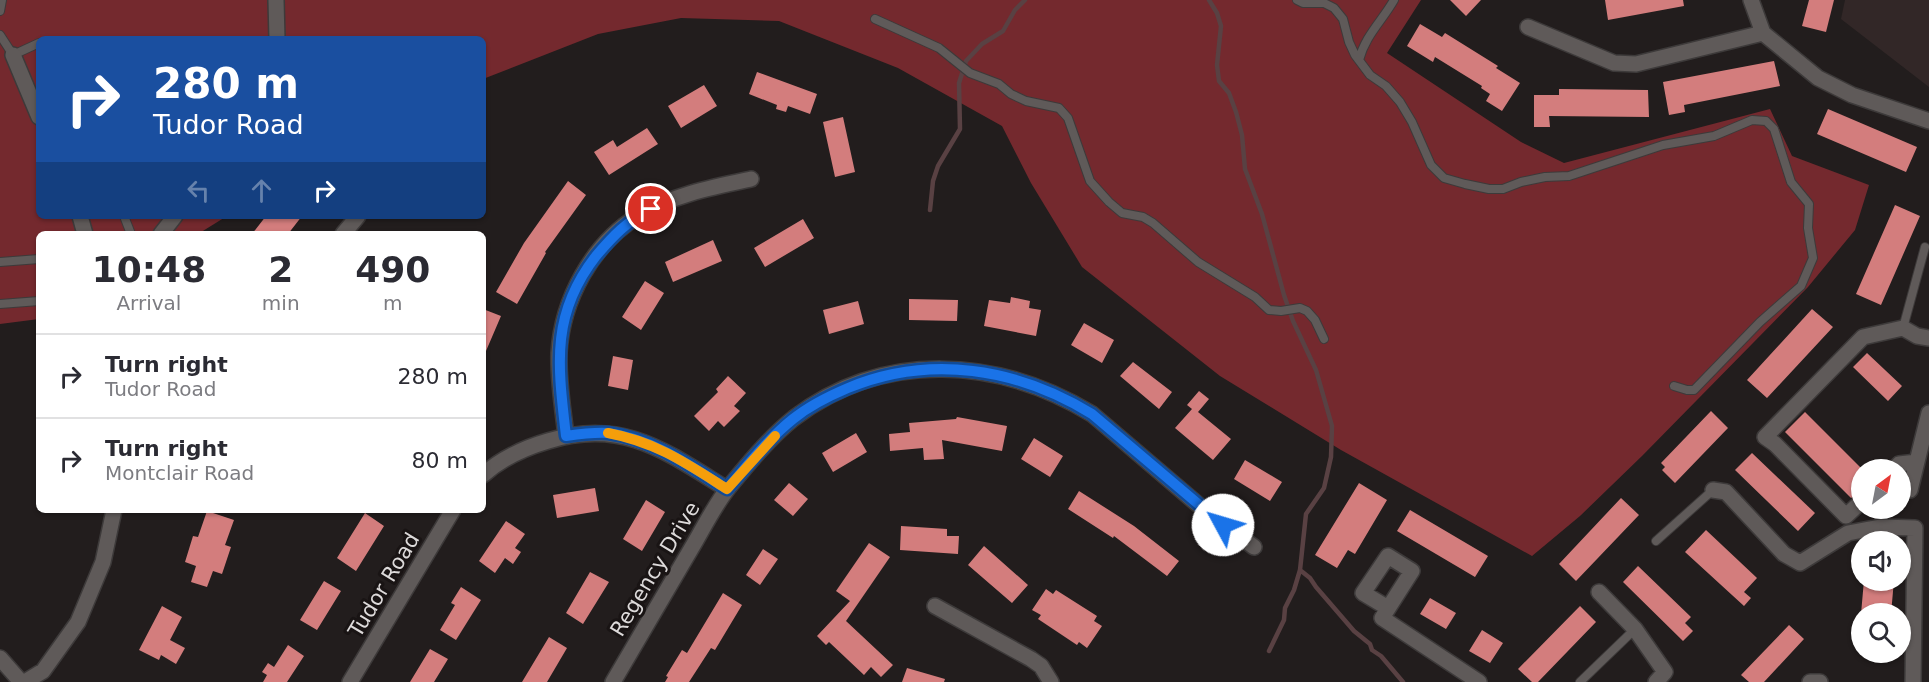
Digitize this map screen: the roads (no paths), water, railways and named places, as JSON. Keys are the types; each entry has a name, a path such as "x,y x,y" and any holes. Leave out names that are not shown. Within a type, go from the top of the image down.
{"street":[{"path":"276,0 277,36"},
{"path":"1751,0 1763,33 1818,78 1852,95 1929,122"},
{"path":"1528,27 1614,63 1636,64 1763,33"},
{"path":"13,55 36,110"},
{"path":"566,436 560,378 561,336 573,291 586,269 606,244 624,226 640,215 663,203 705,189 751,179"},
{"path":"163,231 173,219"},
{"path":"346,231 356,219"},
{"path":"1851,511 1846,516 1775,444 1765,437 1863,337 1903,328 1917,336 1929,338"},
{"name":"Regency Drive","path":"613,682 727,489 774,436 793,419 836,393 866,381 897,373 928,369 975,371 1017,379 1041,387 1070,401 1092,414 1208,513 1254,547"},
{"path":"1911,485 1929,412"},
{"path":"486,473 521,449 566,436 607,433 650,444 727,489"},
{"path":"1911,463 1917,462"},
{"path":"1713,490 1726,492 1784,554 1800,563 1848,533 1880,527 1915,528 1913,682"},
{"path":"0,658 23,682 43,670 78,622 104,562 113,513"},
{"name":"Tudor Road","path":"350,682 451,513"},
{"path":"1599,592 1635,628 1665,672 1656,682"},
{"path":"935,606 1031,659 1041,666 1051,682"},
{"path":"1385,613 1479,682"},
{"path":"1810,682 1820,682"}],"lane":[{"path":"0,11 2,0"},
{"path":"1298,0 1303,3 1324,3 1334,8 1343,19 1349,42 1359,60 1370,75 1386,86 1400,102 1412,122 1431,165 1444,178 1490,189 1503,189 1545,177 1569,176 1663,145 1714,136 1752,120 1766,121 1774,129 1791,182 1809,204 1808,228 1813,258 1808,272 1801,286 1760,322 1694,390 1674,386"},
{"path":"1359,60 1369,34 1394,0"},
{"path":"874,19 939,48 970,73 999,84 1011,94 1026,101 1059,108 1068,118 1090,181 1109,202 1122,213 1143,217 1153,223 1215,274 1255,297 1269,310 1281,311 1296,308 1307,311 1315,320 1324,339"},
{"path":"0,35 13,55 36,44"},
{"path":"1903,328 1925,247"},
{"path":"0,262 36,259"},
{"path":"0,304 36,301"},
{"path":"1656,541 1713,490"},
{"path":"1580,682 1635,628"}],"waterway":[{"path":"930,210 933,181 938,166 960,129 959,83 966,61 982,44 1003,31 1015,10 1025,0"},
{"path":"1209,0 1217,13 1221,26 1217,65 1219,81 1229,93 1236,112 1242,135 1245,169 1262,214 1284,295 1293,321 1316,370 1332,426 1331,457 1324,488 1306,514 1300,570 1285,608 1284,620 1269,651"},
{"path":"1300,570 1310,578 1354,631 1370,644 1372,650 1381,656 1403,682"}]}
